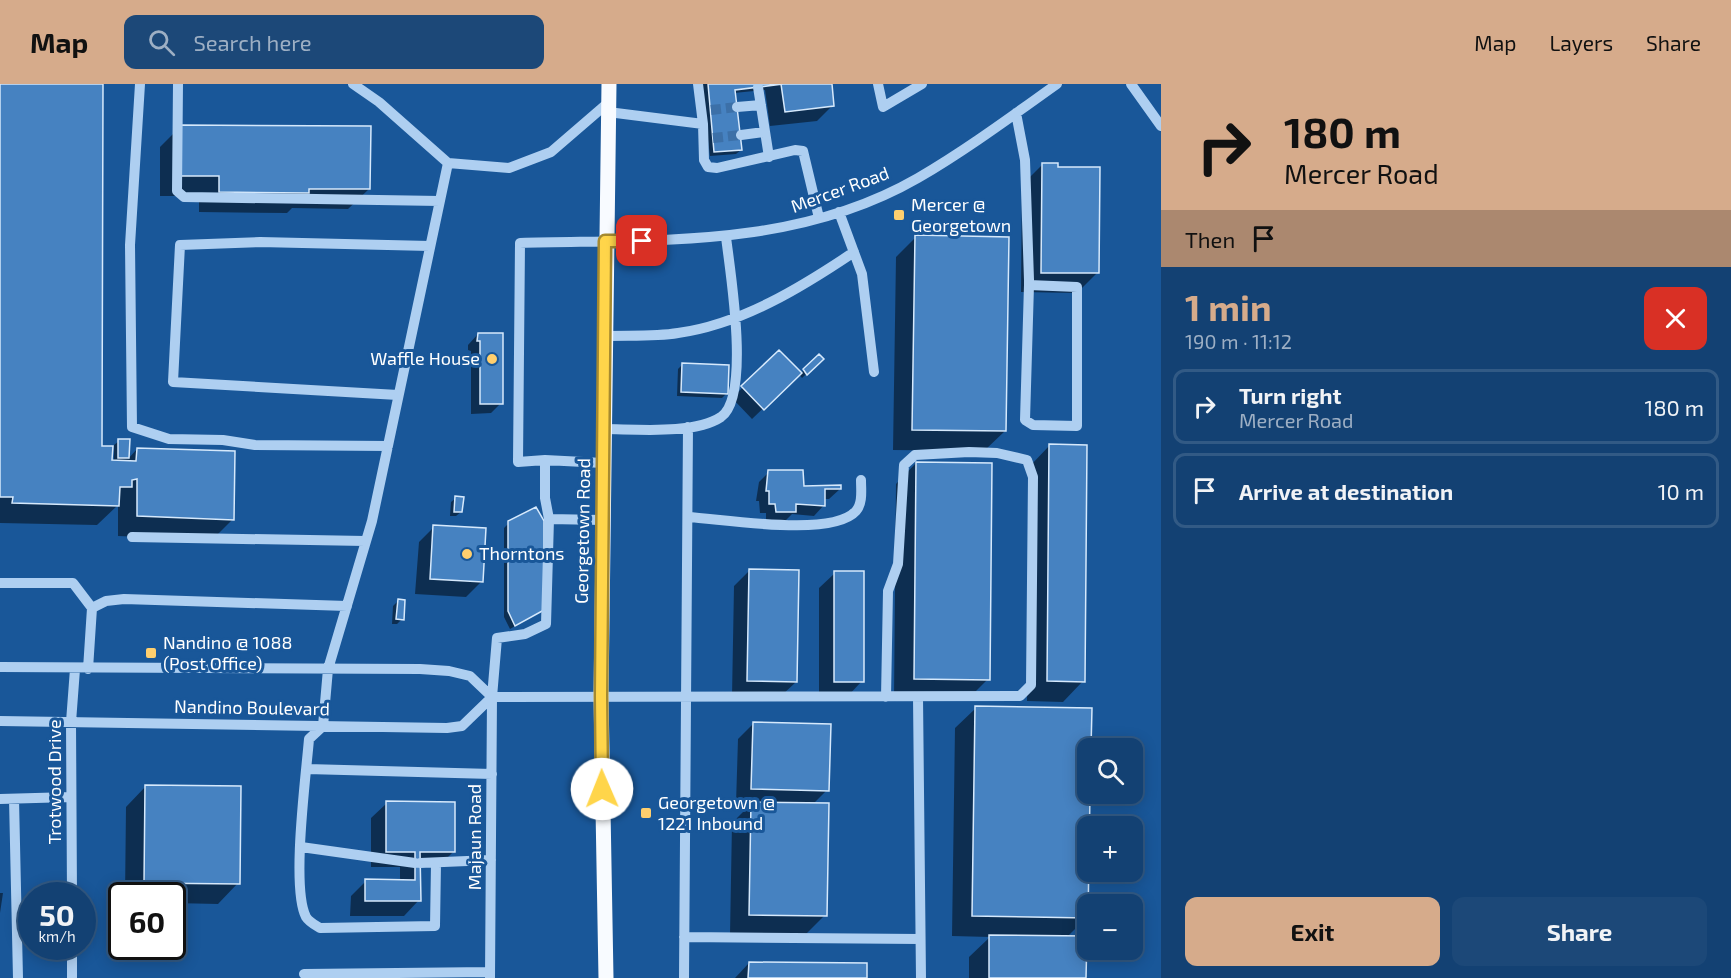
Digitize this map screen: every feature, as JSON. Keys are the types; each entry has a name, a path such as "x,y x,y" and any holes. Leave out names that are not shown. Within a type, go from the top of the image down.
{"main road":[{"name":"Georgetown Road","path":"606,978 601,696 605,241 609,84"}],"street":[{"path":"140,84 130,245 132,427 169,439 223,440 255,445 388,446"},
{"path":"178,84 177,191 184,197 440,201"},
{"path":"353,84 379,102 448,163 509,168 551,152 608,107 703,124"},
{"path":"698,84 706,111 703,124 709,138 705,160 708,167 717,168 795,150 803,151 819,218"},
{"path":"878,84 883,107 922,84"},
{"name":"Mercer Road","path":"545,460 518,462 520,243 679,241 726,237 819,218 839,212 917,178 1057,84"},
{"path":"1131,84 1161,126"},
{"path":"758,87 769,157"},
{"path":"737,107 761,105"},
{"path":"1016,113 1025,160 1029,285 1025,420 1033,425 1077,426 1077,287 1029,285"},
{"path":"741,135 764,132"},
{"path":"436,864 435,926 320,928 307,920 301,905 301,847 309,739 323,726 328,669 372,521 448,163"},
{"path":"839,212 862,274 874,372"},
{"path":"603,429 680,430 722,416 734,397 737,364 735,317 726,237"},
{"path":"398,395 173,382 180,244 260,242 430,246"},
{"path":"604,336 679,333 735,317 810,282 854,252"},
{"path":"684,978 688,427"},
{"path":"492,697 601,696 686,697 886,697 918,697 1020,696 1031,685 1033,477 1027,460 997,453 969,452 915,455 904,465 898,564 888,591 886,697"},
{"path":"602,520 549,519 545,498 545,460 603,463"},
{"path":"688,517 784,526 838,523 857,510 861,502 861,480"},
{"name":"Majaun Road","path":"490,975 492,697 497,638 525,634 546,624 549,519"},
{"path":"132,537 365,541"},
{"path":"0,583 73,583 92,608 88,669"},
{"path":"92,608 106,601 124,599 347,606"},
{"name":"Nandino Boulevard","path":"0,668 448,671 470,676 492,697 462,726 0,722"},
{"name":"Trotwood Drive","path":"72,882 71,722 75,669"},
{"path":"918,697 921,978"},
{"path":"307,769 492,774"},
{"path":"0,799 71,797"},
{"path":"14,799 18,978"},
{"path":"301,847 418,863 491,860"},
{"path":"684,937 920,939"},
{"path":"72,960 72,978"},
{"path":"304,974 490,975"}],"building":[{"path":"0,84 103,84 102,446 113,446 112,460 136,461 137,448 235,451 234,520 137,516 137,479 132,480 132,487 120,487 119,506 12,503 13,497 0,497"},
{"path":"708,84 783,84 735,90 742,150 714,152"},
{"path":"781,84 832,84 834,106 785,112"},
{"path":"180,125 371,126 370,189 309,189 309,193 219,192 219,176 179,176"},
{"path":"1042,163 1058,163 1058,167 1100,167 1099,273 1041,273"},
{"path":"915,235 1009,237 1006,431 912,430"},
{"name":"Waffle House","path":"478,333 503,333 503,404 480,404"},
{"path":"779,350 802,373 764,410 741,386"},
{"path":"819,354 824,359 807,375 803,369"},
{"path":"682,363 729,365 728,394 681,392"},
{"path":"118,439 130,439 129,458 118,458"},
{"path":"1049,444 1087,445 1085,682 1047,681"},
{"path":"916,462 992,463 990,680 914,679"},
{"path":"768,470 803,470 804,486 841,485 841,489 825,489 825,506 796,504 796,512 776,512 775,504 769,504 769,491 766,491"},
{"path":"455,496 464,497 462,512 454,512"},
{"path":"536,507 544,521 544,610 515,626 508,611 508,521"},
{"path":"433,525 486,528 483,582 430,579"},
{"path":"749,569 799,570 797,682 747,681"},
{"path":"834,571 864,571 864,682 834,682"},
{"path":"398,599 405,600 404,620 396,619"},
{"path":"975,706 1092,708 1091,738 1077,738 1077,804 1090,804 1090,816 1077,816 1077,882 1089,882 1088,894 1077,894 1077,918 972,916"},
{"path":"753,722 831,724 829,791 751,789"},
{"path":"145,785 241,786 240,884 144,882"},
{"path":"386,801 455,802 455,852 420,852 421,901 365,901 365,879 415,880 415,852 386,852"},
{"path":"751,802 829,803 827,916 749,915"},
{"path":"989,935 1077,936 1077,960 1086,960 1086,978 989,978"},
{"path":"749,962 867,963 867,978 748,978"}],"tunnel":[{"path":"711,110 737,107"},
{"path":"713,138 741,135"}],"place":[{"name":"Mercer @ Georgetown","path":"899,215"},
{"name":"Waffle House","path":"492,359"},
{"name":"Thorntons","path":"467,554"},
{"name":"Nandino @ 1088 (Post Office)","path":"151,653"},
{"name":"Georgetown @ 1221 Inbound","path":"646,813"}],"route":[{"path":"602,789 605,241 642,241"}]}
